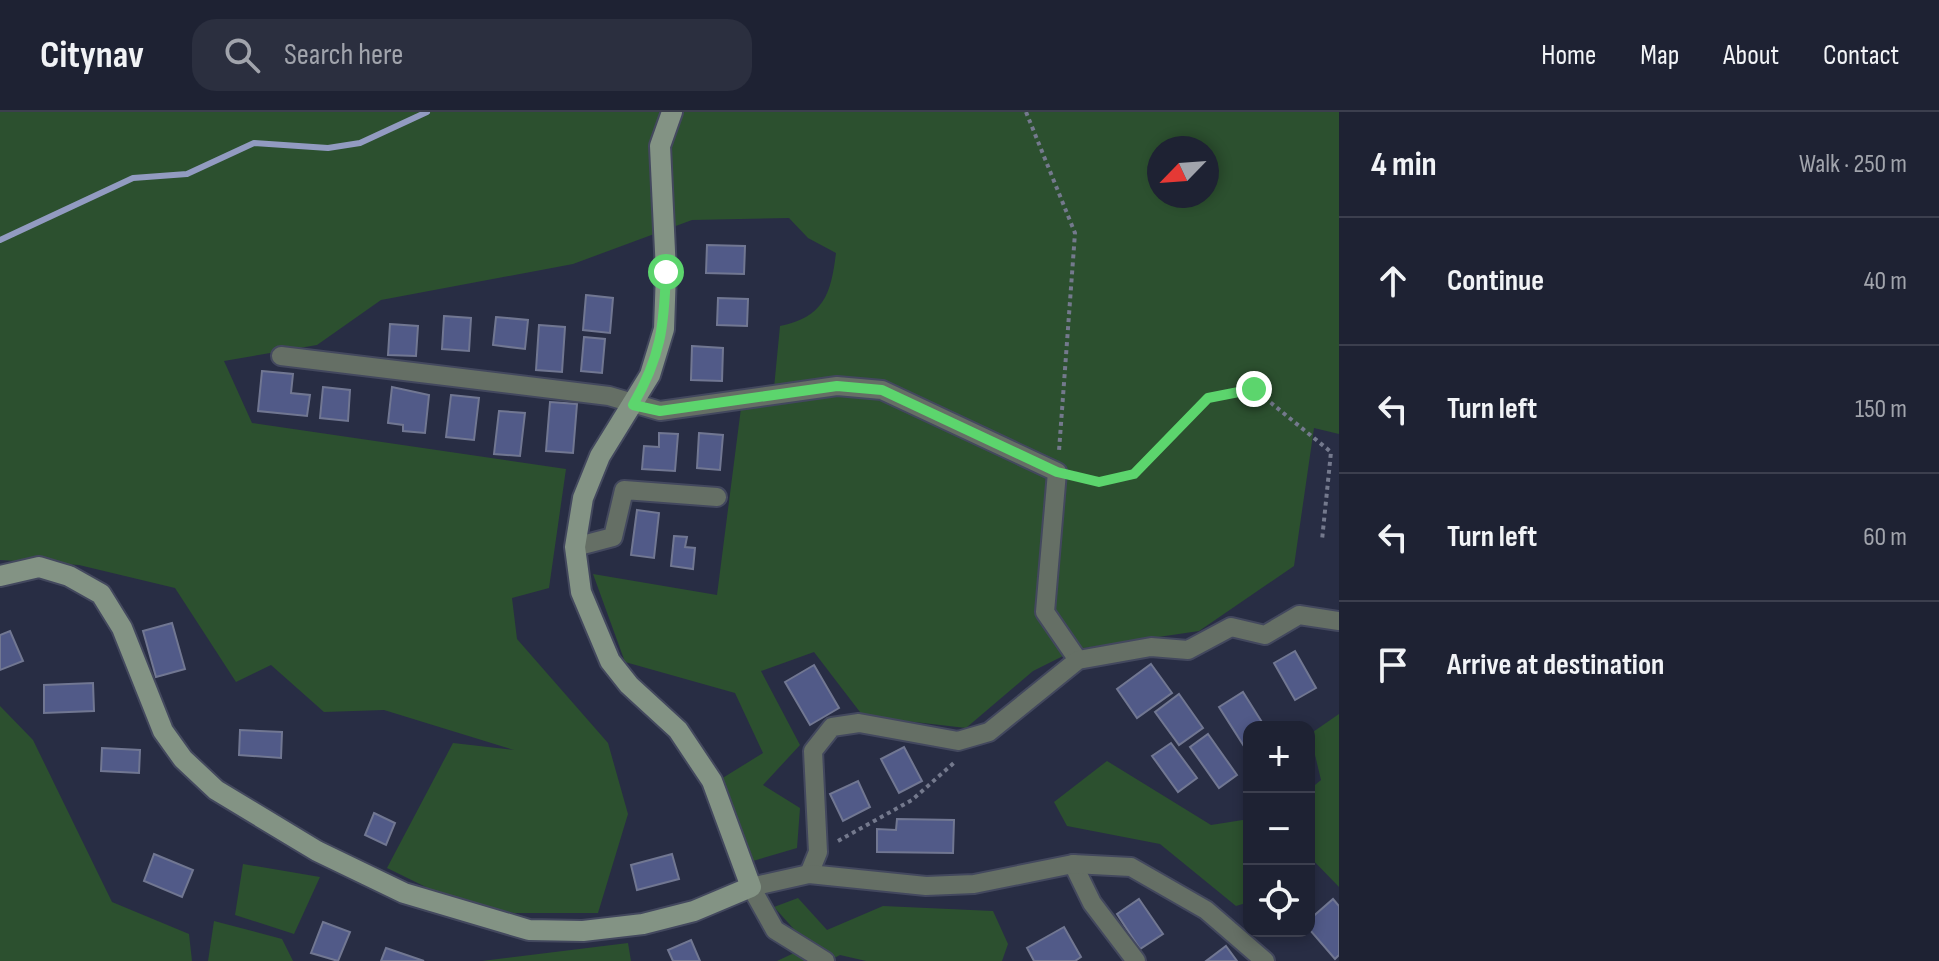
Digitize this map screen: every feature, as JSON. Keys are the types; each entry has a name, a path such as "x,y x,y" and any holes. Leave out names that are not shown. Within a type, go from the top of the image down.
{"street":[{"path":"672,112 660,146 666,272 664,329 650,375 600,456 583,498 575,547 581,592 610,661 629,685 678,730 712,781 751,887 775,930 825,961"},
{"path":"281,356 609,396 660,411 837,386 882,390 1057,472 1045,612 1078,660"},
{"path":"575,547 613,537 624,490 717,497"},
{"path":"0,576 39,567 69,576 101,594 122,628 163,731 183,759 216,790 317,851 404,893 529,930 583,931 656,921 694,911 751,887 809,874 926,886 974,884 1073,864 1131,867 1206,910 1265,961"},
{"path":"809,874 818,852 813,751 832,727 859,723 958,741 989,732 1078,660 1151,647 1188,650 1231,627 1265,635 1299,615 1339,621"},
{"path":"1073,864 1092,903 1136,961"}],"path":[{"path":"1026,112 1075,233 1057,472 1099,482 1134,474 1208,398 1254,389 1331,452 1322,540"},
{"path":"818,852 912,800 989,732"}],"green space":[{"path":"0,112 1339,112 1339,434 1314,428 1294,566 1199,631 1077,649 1033,671 966,728 863,716 814,652 761,671 800,745 763,785 800,808 797,848 753,861 721,779 763,753 735,693 625,662 593,574 717,595 741,408 774,388 780,326 807,317 816,310 828,292 834,268 836,253 808,238 789,218 692,220 573,264 381,300 317,345 224,361 252,423 566,469 549,588 512,598 517,639 608,743 628,814 598,913 514,913 442,895 387,868 453,743 514,750 384,710 324,712 271,665 236,682 175,588 79,565 0,560"},
{"path":"0,706 33,740 112,902 189,934 192,961 0,961"},
{"path":"1339,714 1339,887 1315,862 1315,785 1321,780 1315,755 1315,731"},
{"path":"1107,761 1211,825 1243,820 1243,904 1236,906 1160,844 1067,826 1054,802"},
{"path":"243,864 320,877 294,934 235,915"},
{"path":"798,898 827,930 883,906 993,911 1008,944 1002,961 866,961 840,955 828,961 777,961 809,946 774,907"},
{"path":"214,921 282,939 293,961 208,961"},
{"path":"628,943 631,961 482,961"}],"building":[{"path":"707,245 745,246 744,274 706,273"},
{"path":"586,295 613,298 610,333 583,330"},
{"path":"718,298 748,299 747,326 717,325"},
{"path":"444,316 471,318 469,351 442,349"},
{"path":"496,317 528,320 525,349 493,345"},
{"path":"390,324 418,326 416,356 388,355"},
{"path":"539,325 565,327 562,372 536,370"},
{"path":"584,337 605,339 602,373 581,371"},
{"path":"692,346 723,348 722,381 691,380"},
{"path":"262,371 293,374 291,393 310,395 307,416 258,411"},
{"path":"323,387 350,390 348,421 320,418"},
{"path":"392,387 429,395 425,433 403,431 403,425 388,423"},
{"path":"451,395 479,398 474,440 446,437"},
{"path":"550,402 577,404 573,453 546,451"},
{"path":"499,411 525,413 520,456 494,454"},
{"path":"659,433 678,434 675,471 642,469 644,446 659,447"},
{"path":"699,433 723,435 720,470 697,468"},
{"path":"637,510 659,513 654,558 631,555"},
{"path":"674,536 687,537 685,547 695,548 693,569 671,566"},
{"path":"172,623 185,669 156,677 143,631"},
{"path":"10,631 23,661 0,670 0,635"},
{"path":"1295,651 1316,688 1295,700 1274,663"},
{"path":"1151,664 1172,693 1137,718 1117,689"},
{"path":"814,665 839,708 810,725 785,682"},
{"path":"93,683 94,711 44,713 44,685"},
{"path":"1243,692 1261,721 1243,721 1243,745 1219,707"},
{"path":"1179,694 1203,728 1179,745 1155,712"},
{"path":"240,730 282,732 281,758 239,755"},
{"path":"1208,734 1237,775 1219,788 1190,747"},
{"path":"1171,743 1197,778 1178,792 1152,756"},
{"path":"904,747 922,781 899,793 881,759"},
{"path":"102,748 140,750 139,773 101,771"},
{"path":"858,781 870,807 843,821 830,794"},
{"path":"374,813 395,823 386,845 365,835"},
{"path":"897,819 954,820 953,853 877,852 877,829 896,830"},
{"path":"154,854 193,870 182,897 144,881"},
{"path":"672,854 679,879 637,890 631,865"},
{"path":"1139,899 1163,934 1140,949 1117,914"},
{"path":"1333,899 1339,906 1339,955 1335,959 1315,936 1315,915"},
{"path":"323,922 350,932 338,961 311,953"},
{"path":"1064,927 1081,957 1075,961 1034,961 1027,948"},
{"path":"691,940 700,961 673,961 668,950"},
{"path":"1226,946 1237,961 1206,961"},
{"path":"386,948 424,961 381,961"}],"waterway":[{"path":"0,240 133,178 187,174 254,143 328,148 360,143 427,112"}],"route":[{"path":"666,272 664,329 650,375 633,405 660,411 837,386 882,390 1057,472 1099,482 1134,474 1208,398 1254,389"}]}
